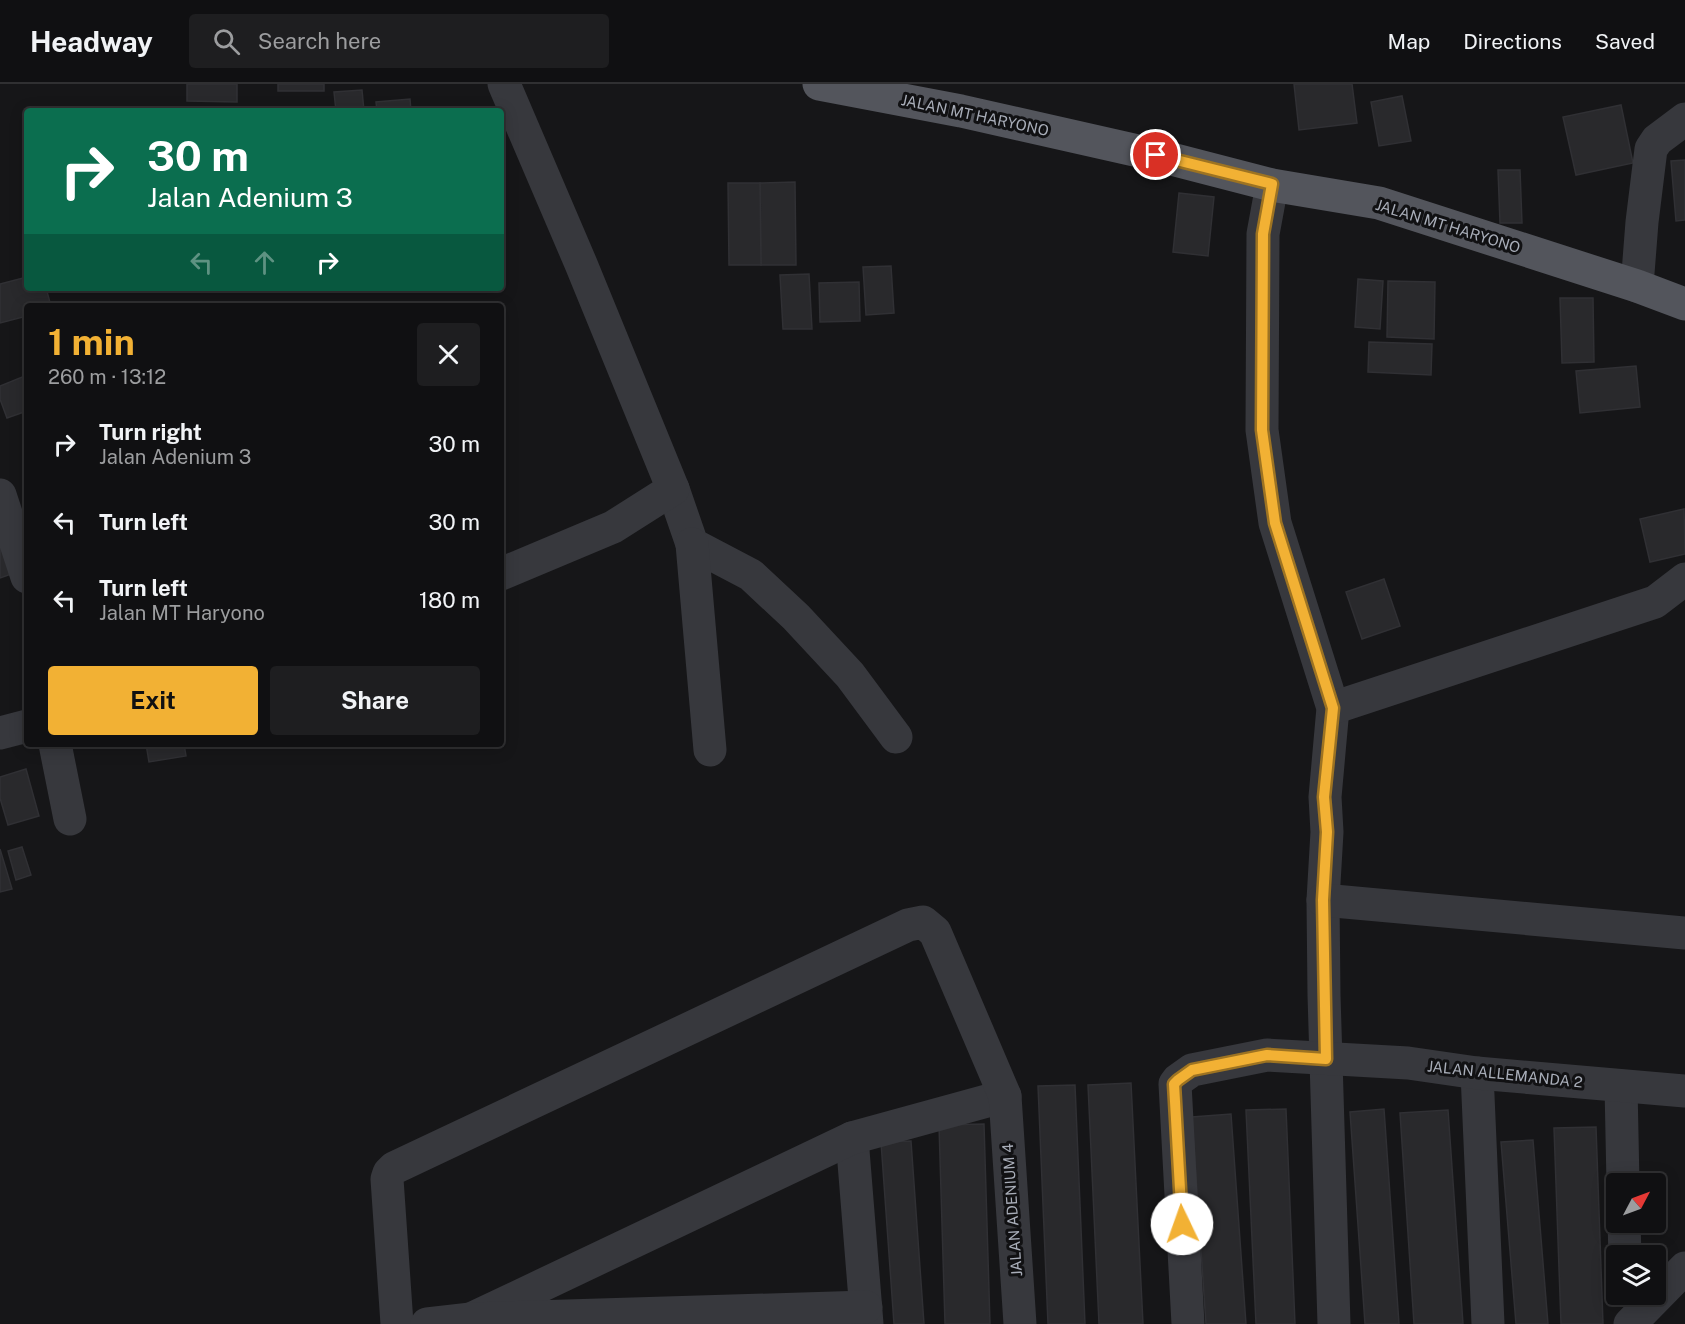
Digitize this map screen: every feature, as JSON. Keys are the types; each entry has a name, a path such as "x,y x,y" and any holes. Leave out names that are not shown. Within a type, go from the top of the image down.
{"main road":[{"name":"JALAN MT HARYONO","path":"826,85 961,111 1272,184 1379,203 1637,286 1685,304"}],"street":[{"path":"504,84 673,489 692,544 710,750"},
{"path":"1637,286 1651,149 1657,140 1685,119"},
{"path":"1272,184 1263,234 1262,430 1275,523 1333,708 1324,797 1327,832 1324,889 1326,1059 1334,1324"},
{"path":"504,573 613,527 673,489"},
{"path":"0,495 24,568"},
{"path":"692,544 751,575 796,617 850,675 896,737"},
{"path":"1333,708 1655,602 1685,579"},
{"path":"0,733 24,727"},
{"path":"56,747 70,819"},
{"path":"1324,889 1685,933"},
{"name":"JALAN ADENIUM 4","path":"397,1324 387,1179 388,1173 394,1168 908,925 923,922 935,932 1005,1096 1020,1324"},
{"name":"JALAN ALLEMANDA 2","path":"1188,1324 1174,1084 1192,1070 1267,1055 1408,1063 1477,1072 1685,1091"},
{"path":"1477,1072 1488,1324"},
{"path":"1621,1086 1623,1173"},
{"path":"471,1319 852,1138 1005,1096"},
{"path":"427,1324 471,1319 866,1315 852,1138"},
{"path":"1628,1324 1685,1268"},
{"path":"1627,1305 1628,1324"}],"building":[{"path":"187,84 237,84 237,102 187,101"},
{"path":"278,84 324,84 324,91 278,91"},
{"path":"1294,84 1352,84 1357,123 1299,130"},
{"path":"362,90 364,108 336,108 334,92"},
{"path":"1402,96 1411,141 1379,146 1371,102"},
{"path":"410,99 411,108 377,108 376,102"},
{"path":"1621,105 1633,163 1576,175 1563,117"},
{"path":"1685,160 1685,220 1676,221 1671,161"},
{"path":"1498,170 1520,170 1522,223 1500,223"},
{"path":"795,182 796,265 761,265 760,183"},
{"path":"728,183 760,183 761,265 729,265"},
{"path":"1179,193 1214,197 1208,256 1173,252"},
{"path":"891,266 894,313 866,315 863,267"},
{"path":"809,274 812,329 783,329 780,275"},
{"path":"24,278 24,291 47,291 50,303 24,303 24,317 0,323 0,284"},
{"path":"1358,279 1383,281 1380,329 1355,327"},
{"path":"1388,281 1435,282 1434,339 1387,337"},
{"path":"859,282 860,321 820,322 819,283"},
{"path":"1560,298 1593,298 1594,362 1562,363"},
{"path":"1369,342 1432,344 1431,375 1368,372"},
{"path":"1636,366 1640,407 1580,413 1576,371"},
{"path":"24,376 24,412 7,418 0,399 0,386"},
{"path":"1684,509 1685,554 1650,562 1640,519"},
{"path":"7,546 17,572 0,578 0,549"},
{"path":"1384,579 1400,626 1362,639 1346,592"},
{"path":"146,747 184,747 186,756 149,762"},
{"path":"26,769 39,816 8,825 0,798 0,777"},
{"path":"22,847 31,875 16,880 8,851"},
{"path":"0,849 12,889 0,892"},
{"path":"1131,1083 1143,1324 1099,1324 1088,1085"},
{"path":"1075,1085 1085,1324 1048,1324 1038,1086"},
{"path":"1286,1109 1295,1324 1256,1324 1246,1110"},
{"path":"1384,1109 1399,1324 1365,1324 1350,1112"},
{"path":"1448,1110 1463,1324 1414,1324 1400,1113"},
{"path":"1231,1114 1246,1324 1206,1324 1192,1117"},
{"path":"984,1124 990,1324 945,1324 939,1125"},
{"path":"1596,1127 1603,1324 1561,1324 1554,1128"},
{"path":"1533,1140 1548,1324 1516,1324 1501,1142"},
{"path":"911,1141 924,1324 894,1324 881,1142"}],"route":[{"path":"1156,155 1272,184 1263,234 1262,430 1275,523 1333,708 1324,797 1327,832 1323,900 1326,1059 1267,1055 1192,1070 1174,1084 1182,1224"}]}
